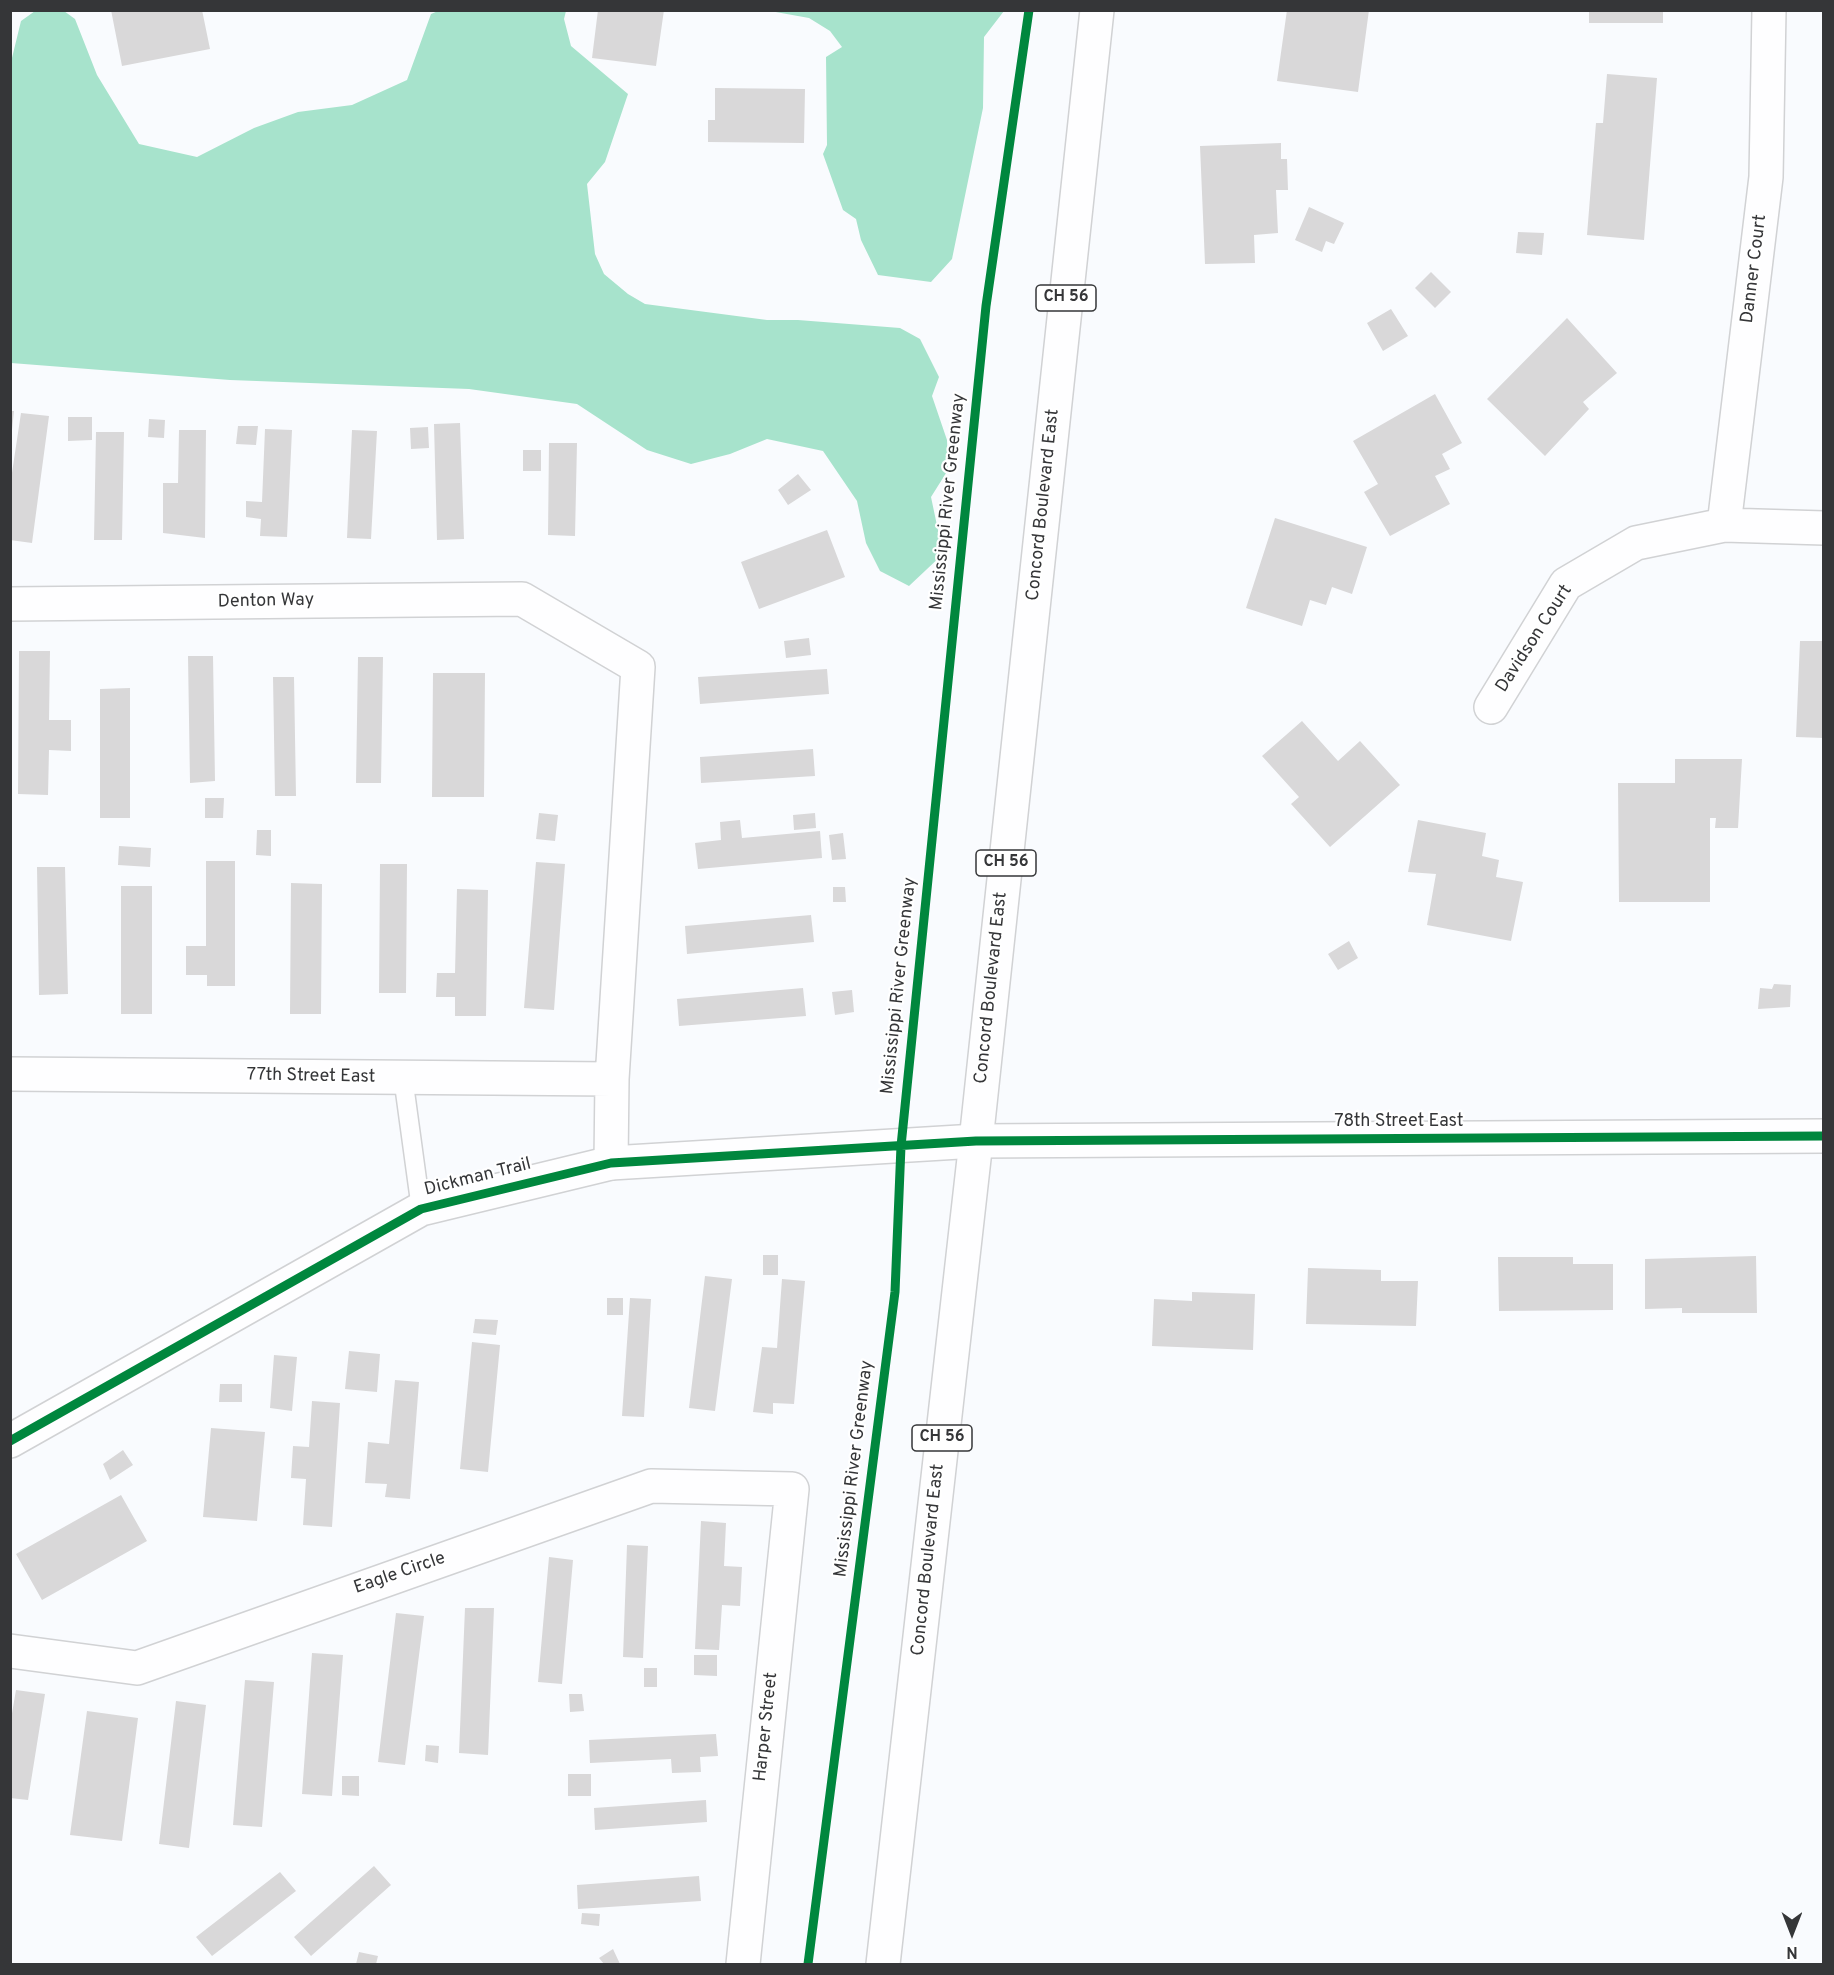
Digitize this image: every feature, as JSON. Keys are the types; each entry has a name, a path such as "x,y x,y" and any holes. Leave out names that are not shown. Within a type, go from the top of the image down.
{"street":[{"name":"Concord Boulevard East","path":"883,1965 976,1141 1097,10"},
{"name":"Danner Court","path":"1724,525 1766,177 1769,10"},
{"name":"Davidson Court","path":"1491,707 1566,584 1636,543 1724,525 1824,528"},
{"name":"Denton Way","path":"10,604 522,599 638,667 612,1079"},
{"name":"77th Street East","path":"10,1074 612,1079"},
{"path":"611,1163 612,1079"},
{"name":"78th Street East","path":"976,1141 1824,1136"},
{"name":"Dickman Trail","path":"10,1441 421,1209 611,1163 976,1141"},
{"name":"Eagle Circle","path":"10,1651 137,1668 651,1486 792,1489"},
{"name":"Harper Street","path":"743,1965 792,1489"}],"lane":[{"path":"403,1077 421,1209"}],"green space":[{"path":"35,11 64,11 75,19 97,75 139,144 197,157 254,128 298,112 352,105 407,80 431,14 438,11 566,11 564,19 571,46 628,94 605,162 587,184 595,254 604,274 628,294 645,304 767,320 798,320 900,328 920,339 939,377 932,396 947,440 948,470 931,497 943,554 909,586 880,571 866,543 857,501 823,451 767,439 730,454 691,464 647,450 577,404 469,389 230,380 11,363 11,62 21,21"},
{"path":"770,11 1004,11 984,37 983,108 952,259 931,282 878,275 861,240 856,219 843,210 823,154 827,145 826,57 842,47 830,31 809,18"}],"building":[{"path":"111,10 202,10 210,49 122,66"},
{"path":"598,10 664,10 656,66 592,58"},
{"path":"1287,10 1369,10 1358,92 1277,81"},
{"path":"1589,10 1663,10 1663,23 1589,23"},
{"path":"1607,74 1657,78 1644,240 1587,235 1596,123 1603,123"},
{"path":"715,88 805,89 804,143 708,142 708,120 715,120"},
{"path":"1281,143 1281,159 1287,159 1288,190 1276,190 1278,233 1254,235 1255,263 1205,264 1200,146"},
{"path":"1309,207 1344,223 1334,244 1326,241 1322,252 1295,240"},
{"path":"1518,232 1544,233 1542,255 1516,253"},
{"path":"1431,272 1451,292 1435,308 1415,288"},
{"path":"1391,309 1408,336 1383,351 1367,323"},
{"path":"1567,318 1617,373 1583,402 1589,409 1545,456 1487,399"},
{"path":"1435,394 1462,443 1442,454 1450,469 1435,476 1450,504 1390,536 1364,492 1378,484 1353,441"},
{"path":"10,411 14,411 12,430 10,429"},
{"path":"21,413 49,416 32,543 10,540 10,486"},
{"path":"68,417 92,417 92,440 68,441"},
{"path":"149,419 165,420 164,438 148,437"},
{"path":"460,423 464,539 437,540 434,424"},
{"path":"238,426 258,426 256,445 236,444"},
{"path":"428,427 429,448 411,449 410,428"},
{"path":"265,429 292,430 287,537 260,536 261,519 246,517 246,501 262,502"},
{"path":"179,430 206,430 205,538 163,533 163,483 178,483"},
{"path":"352,430 377,431 371,539 347,538"},
{"path":"96,432 124,432 122,540 94,540"},
{"path":"549,443 577,443 575,536 548,535"},
{"path":"523,450 541,450 541,471 523,471"},
{"path":"798,474 811,490 788,505 778,490"},
{"path":"1275,518 1367,547 1352,594 1332,587 1326,605 1310,600 1302,626 1246,608"},
{"path":"827,530 845,577 759,609 741,562"},
{"path":"809,638 811,655 786,658 784,641"},
{"path":"1800,641 1824,641 1824,738 1796,737"},
{"path":"19,651 50,651 49,720 71,720 71,751 49,750 48,795 18,794"},
{"path":"188,656 213,656 215,781 190,783"},
{"path":"358,657 383,657 381,783 356,783"},
{"path":"827,669 829,694 700,704 698,677"},
{"path":"433,673 485,673 484,797 432,797"},
{"path":"273,677 294,677 296,796 275,796"},
{"path":"130,688 130,818 100,818 100,689"},
{"path":"1302,721 1338,761 1360,741 1400,785 1330,847 1291,804 1299,797 1262,756"},
{"path":"813,749 815,776 701,783 700,757"},
{"path":"1675,759 1742,759 1738,828 1715,828 1716,818 1710,818 1710,902 1619,902 1618,783 1675,783"},
{"path":"205,798 224,798 223,818 205,818"},
{"path":"539,813 558,815 555,841 536,839"},
{"path":"815,813 816,828 794,830 793,815"},
{"path":"740,820 742,838 820,831 822,858 698,869 695,843 721,840 720,822"},
{"path":"1418,820 1486,833 1482,856 1499,860 1496,877 1523,882 1511,941 1427,925 1436,874 1408,872"},
{"path":"257,830 271,830 271,856 256,855"},
{"path":"843,833 846,859 832,860 829,835"},
{"path":"119,846 151,848 150,867 118,865"},
{"path":"206,861 235,861 235,986 207,986 207,975 186,975 186,946 206,946"},
{"path":"536,862 565,864 554,1010 524,1008"},
{"path":"380,864 407,864 406,993 379,993"},
{"path":"37,867 65,867 68,994 39,995"},
{"path":"291,883 322,884 321,1014 290,1014"},
{"path":"121,886 152,886 152,1014 121,1014"},
{"path":"833,887 845,887 846,902 833,902"},
{"path":"457,889 488,890 486,1016 455,1016 455,997 436,997 437,973 455,973"},
{"path":"811,915 814,942 687,954 685,926"},
{"path":"1349,941 1358,958 1338,970 1328,954"},
{"path":"1774,984 1791,985 1790,1007 1758,1009 1760,988 1772,989"},
{"path":"803,988 806,1016 679,1026 677,999"},
{"path":"852,990 854,1012 835,1015 832,992"},
{"path":"763,1255 778,1255 778,1275 763,1275"},
{"path":"1756,1256 1757,1313 1682,1313 1682,1308 1645,1309 1645,1259"},
{"path":"1498,1257 1573,1257 1573,1264 1613,1264 1613,1310 1499,1311"},
{"path":"1308,1268 1381,1270 1381,1281 1418,1281 1416,1326 1306,1324"},
{"path":"705,1276 732,1279 715,1411 689,1408"},
{"path":"782,1279 805,1281 794,1404 773,1403 773,1414 753,1412 762,1347 777,1348"},
{"path":"1192,1292 1255,1294 1253,1350 1152,1346 1154,1299 1192,1301"},
{"path":"607,1298 623,1298 623,1315 607,1315"},
{"path":"630,1298 651,1299 644,1417 622,1416"},
{"path":"475,1319 498,1320 496,1335 473,1333"},
{"path":"472,1342 500,1345 488,1472 460,1469"},
{"path":"349,1351 380,1354 377,1392 345,1389"},
{"path":"274,1355 297,1357 292,1411 270,1408"},
{"path":"395,1380 419,1382 410,1499 385,1497 387,1484 365,1483 368,1442 389,1444"},
{"path":"220,1384 242,1384 242,1402 219,1402"},
{"path":"312,1401 340,1403 332,1527 303,1525 306,1479 291,1478 293,1446 309,1447"},
{"path":"211,1428 265,1432 257,1521 203,1517"},
{"path":"123,1450 133,1465 110,1480 103,1464"},
{"path":"121,1495 147,1541 42,1600 16,1554"},
{"path":"701,1521 726,1523 724,1566 742,1567 740,1606 722,1605 719,1650 695,1649"},
{"path":"627,1545 648,1546 643,1658 623,1657"},
{"path":"549,1557 573,1560 562,1684 538,1682"},
{"path":"465,1608 494,1608 488,1755 459,1753"},
{"path":"396,1613 424,1616 405,1765 378,1762"},
{"path":"312,1653 343,1655 332,1796 302,1794"},
{"path":"694,1655 717,1655 717,1676 694,1675"},
{"path":"644,1668 657,1668 657,1687 644,1687"},
{"path":"245,1680 274,1682 262,1827 233,1825"},
{"path":"16,1690 45,1694 28,1800 10,1798 10,1725"},
{"path":"569,1694 582,1694 584,1711 570,1712"},
{"path":"176,1701 206,1705 189,1848 159,1844"},
{"path":"87,1711 138,1718 122,1841 70,1835"},
{"path":"716,1734 718,1756 700,1757 701,1772 672,1773 671,1759 590,1763 589,1740"},
{"path":"426,1745 439,1746 438,1763 425,1761"},
{"path":"568,1774 591,1774 591,1796 568,1796"},
{"path":"342,1776 359,1776 359,1796 342,1795"},
{"path":"706,1800 707,1822 595,1830 594,1808"},
{"path":"374,1866 391,1885 311,1956 294,1937"},
{"path":"280,1872 296,1891 212,1956 196,1937"},
{"path":"699,1876 701,1901 578,1909 577,1885"},
{"path":"582,1913 600,1914 599,1926 581,1924"},
{"path":"613,1949 620,1964 604,1964 599,1958"},
{"path":"359,1952 378,1956 376,1964 356,1964"}],"cycle path":[{"name":"Mississippi River Greenway","path":"808,1964 895,1292 901,1146 986,306 1029,10"},
{"path":"10,1441 421,1209 611,1163 976,1141 1824,1136"}]}
